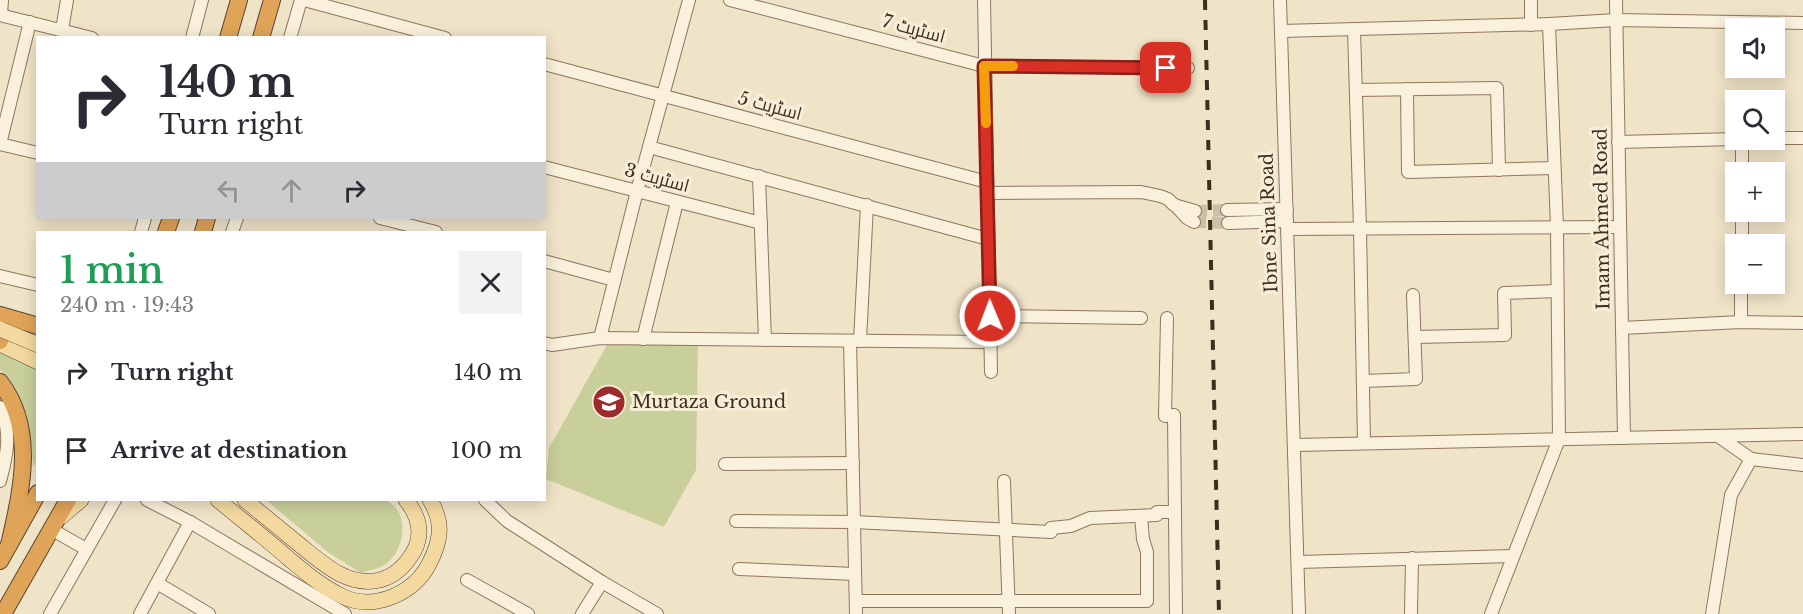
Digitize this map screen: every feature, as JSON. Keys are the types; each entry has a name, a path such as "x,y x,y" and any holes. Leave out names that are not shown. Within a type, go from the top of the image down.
{"highway":[{"path":"229,36 239,0"},
{"path":"262,36 272,0"},
{"path":"0,315 36,325"},
{"path":"0,315 4,327 0,343"},
{"path":"0,382 10,395 18,415 22,438 23,469 20,499 9,545"},
{"path":"0,561 36,497"},
{"path":"3,614 67,501"}],"main road":[{"path":"0,329 36,344"},
{"path":"0,343 36,361"},
{"path":"54,525 80,501"},
{"path":"219,501 321,584 345,598 369,602 391,598 414,585 427,568 436,550 440,531 435,508 431,501"},
{"path":"245,501 331,569 354,580 370,582 389,577 403,567 415,549 420,532 416,512 407,501"}],"street":[{"path":"2,0 0,15 85,36"},
{"path":"62,30 67,0"},
{"path":"193,36 202,0"},
{"path":"291,36 303,0 438,36"},
{"path":"600,338 689,0"},
{"name":"اسٹریٹ 7","path":"730,0 753,3 984,66 1188,68"},
{"path":"984,0 991,372"},
{"name":"Ibne Sina Road","path":"1280,0 1299,614"},
{"path":"1531,25 1532,0"},
{"name":"Imam Ahmed Road","path":"1616,0 1624,438"},
{"path":"1281,32 1531,25 1616,20 1803,23"},
{"path":"30,22 0,144 36,153"},
{"path":"1491,614 1559,439 1557,227 1549,24"},
{"path":"1354,30 1364,443"},
{"name":"اسٹریٹ 5","path":"546,65 987,187 1141,192 1168,199 1194,216"},
{"path":"1356,90 1497,88 1499,170"},
{"path":"1407,89 1408,172 1554,168"},
{"path":"1785,138 1803,138"},
{"path":"1618,142 1725,139"},
{"path":"649,147 988,239"},
{"name":"اسٹریٹ 3","path":"546,168 761,223"},
{"path":"759,176 765,340"},
{"path":"643,339 677,202"},
{"path":"856,614 853,463 855,341 867,205"},
{"path":"1227,217 1287,220 1360,229 1620,227"},
{"path":"384,219 432,231"},
{"path":"546,262 614,280"},
{"path":"0,276 36,285"},
{"path":"1415,337 1505,335 1504,292 1557,291"},
{"path":"1741,294 1741,322"},
{"path":"1363,381 1416,379 1413,295"},
{"path":"990,316 1141,318"},
{"path":"1167,318 1165,416 1174,415 1176,614"},
{"path":"1622,328 1741,322 1803,323"},
{"path":"546,344 552,345 600,338 990,342"},
{"path":"0,407 5,417 8,439 0,481"},
{"path":"1295,445 1803,434"},
{"path":"1718,436 1751,459 1803,465"},
{"path":"1712,614 1731,495 1751,459"},
{"path":"725,464 853,463"},
{"path":"1004,481 1009,614"},
{"path":"50,614 114,501"},
{"path":"149,501 190,522 345,614"},
{"path":"486,501 507,521 657,614"},
{"path":"736,521 854,522 1051,532 1051,528 1071,526 1090,518 1175,512"},
{"path":"856,601 1147,601 1147,552 1141,516"},
{"path":"140,614 190,522"},
{"path":"54,525 86,549"},
{"path":"1298,562 1513,556"},
{"path":"1411,614 1412,558"},
{"path":"740,569 855,574"},
{"path":"467,580 528,614"},
{"path":"582,614 602,582"},
{"path":"158,583 209,614"}],"green space":[{"path":"611,338 698,339 696,470 664,527 546,479 549,448"},
{"path":"36,339 36,462 33,467 26,415 17,391 0,370 0,352"},
{"path":"267,501 387,501 399,512 403,530 401,539 398,548 387,563 361,573 329,553"}],"tunnel":[{"path":"1195,211 1227,210"},
{"path":"1194,222 1228,223"}],"railway":[{"path":"1205,0 1219,614"}],"slow traffic":[{"path":"986,123 984,66 1013,66"}],"place":[{"name":"Murtaza Ground","path":"609,402"}],"route":[{"path":"990,316 984,66 1166,68"}]}
